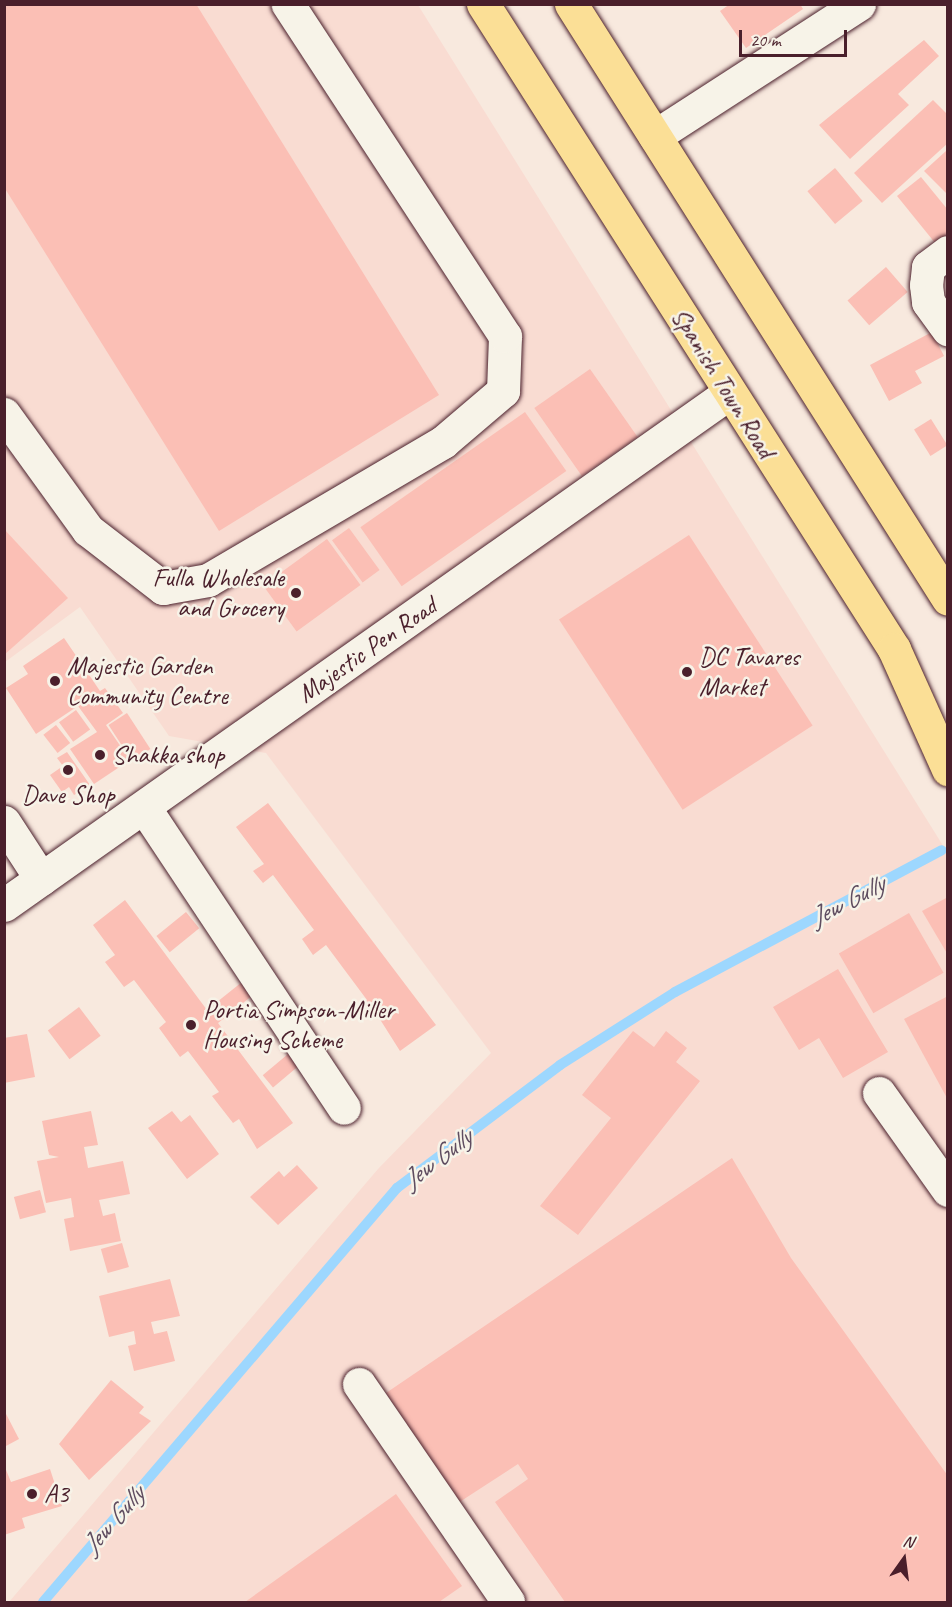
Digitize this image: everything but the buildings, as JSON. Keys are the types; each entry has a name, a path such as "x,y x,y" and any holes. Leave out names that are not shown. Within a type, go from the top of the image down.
{"highway":[{"name":"Spanish Town Road","path":"483,4 894,649 948,769"},
{"path":"571,4 948,599"}],"street":[{"path":"4,414 88,530 163,588 208,580 443,442 503,391 505,336 288,4"},
{"path":"655,136 859,4"},
{"path":"948,252 928,267 926,285 928,302 948,330"},
{"name":"Majestic Pen Road","path":"4,905 729,393"},
{"path":"144,807 344,1108"},
{"path":"4,822 41,879"},
{"path":"879,1093 948,1190"},
{"path":"359,1384 508,1602"}],"shaded area":[{"path":"5,5 418,5 947,852 947,1602 9,1602 378,1169 491,1053 266,753 169,736 80,607 5,662"}],"waterway":[{"name":"Jew Gully","path":"43,1602 397,1188 560,1065 675,992 942,850"}],"place":[{"name":"Fulla Wholesale and Grocery","path":"296,593"},
{"name":"DC Tavares Market","path":"687,672"},
{"name":"Majestic Garden Community Centre","path":"55,681"},
{"name":"Shakka shop","path":"100,755"},
{"name":"Dave Shop","path":"68,770"},
{"name":"Portia Simpson-Miller Housing Scheme","path":"191,1025"},
{"name":"A3","path":"32,1494"}]}
